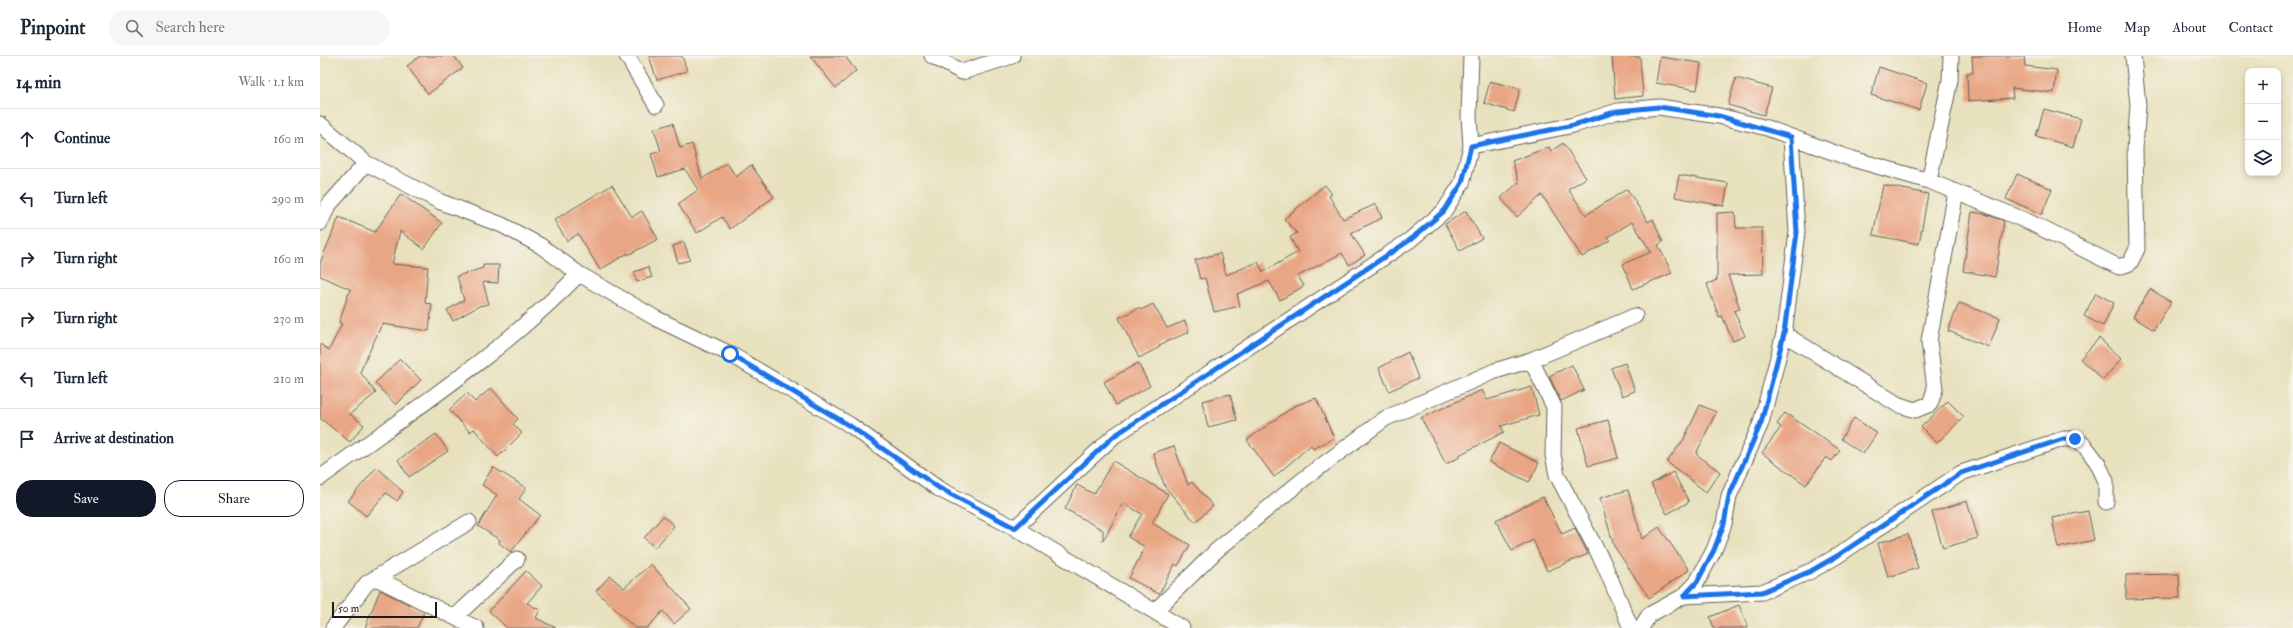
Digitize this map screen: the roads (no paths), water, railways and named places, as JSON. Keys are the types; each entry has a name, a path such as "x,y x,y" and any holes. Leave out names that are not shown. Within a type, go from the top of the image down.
{"street":[{"path":"627,56 656,105"},
{"path":"932,56 962,72 1012,56"},
{"path":"1015,528 1114,436 1410,240 1444,211 1462,183 1471,146 1469,116 1471,56"},
{"path":"1929,181 1950,80 1951,56"},
{"path":"1471,146 1574,125 1618,111 1659,107 1719,116 1791,137 1846,157 1929,181 2029,222 2104,262 2118,267 2130,263 2137,249 2135,149 2138,105 2133,56"},
{"path":"320,124 366,163 440,202 502,225 541,246 579,274 657,319 736,358 850,426 939,488 1015,528 1156,611 1182,628"},
{"path":"1640,628 1649,615 1684,596 1697,582 1714,550 1724,524 1729,496 1761,423 1784,334 1797,232 1791,137"},
{"path":"320,223 328,206 366,163"},
{"path":"1784,334 1897,404 1915,410 1930,404 1935,389 1929,341 1956,192"},
{"path":"320,478 479,363 544,310 579,274"},
{"path":"1156,611 1217,550 1305,478 1386,418 1495,371 1531,360 1635,316"},
{"path":"1531,360 1554,407 1553,455 1557,476 1604,564 1630,628"},
{"path":"1684,596 1762,592 1811,571 1837,556 1961,473 2063,439 2075,439 2084,445 2097,462 2106,481 2106,502"},
{"path":"333,628 367,583 469,522"},
{"path":"455,617 517,560"},
{"path":"376,578 476,628"}]}
